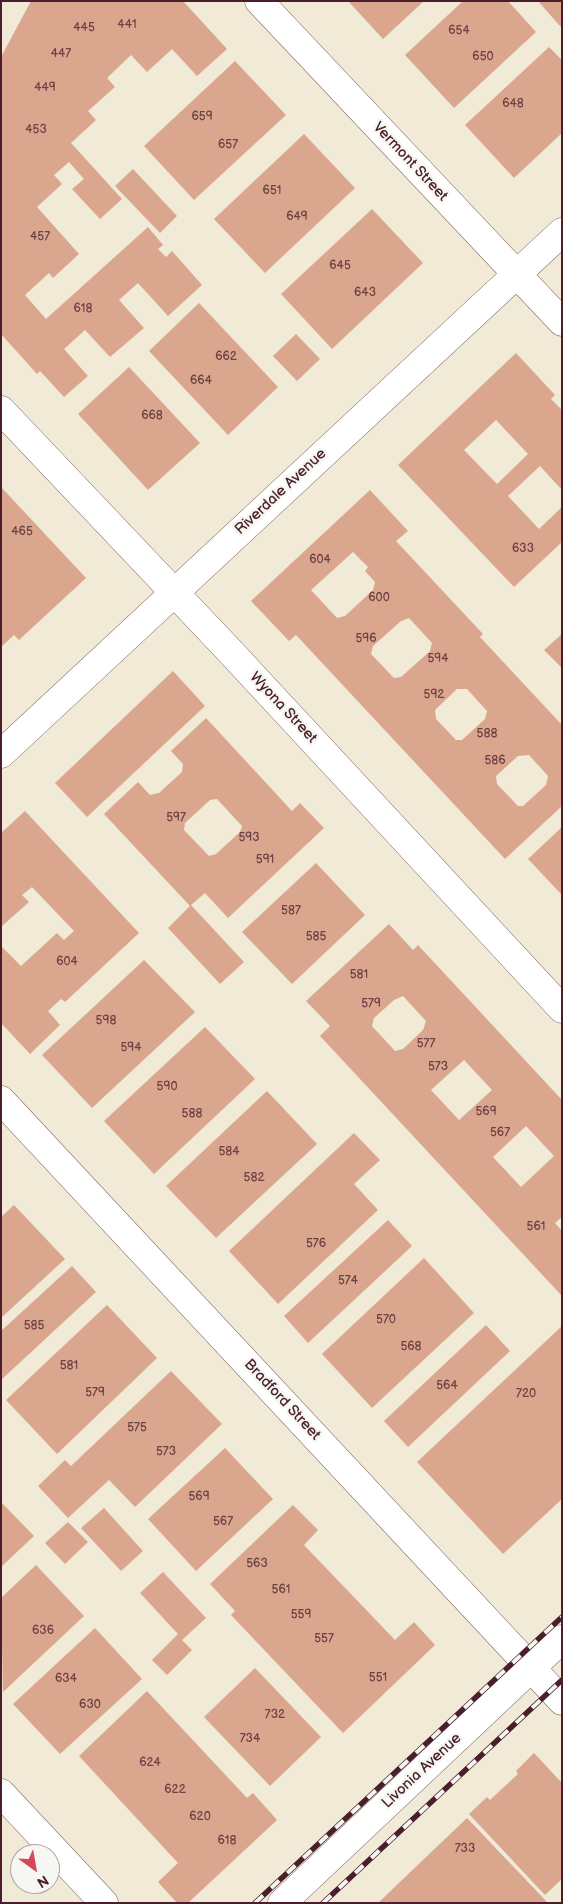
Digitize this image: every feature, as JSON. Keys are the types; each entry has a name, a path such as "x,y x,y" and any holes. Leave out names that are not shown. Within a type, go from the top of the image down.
{"street":[{"name":"Vermont Street","path":"259,1 562,322"},
{"name":"Riverdale Avenue","path":"1,754 562,232"},
{"name":"Wyona Street","path":"1,410 174,591 562,1009"},
{"name":"Bradford Street","path":"1,1100 562,1701"},
{"name":"Livonia Avenue","path":"282,1903 562,1639"},
{"path":"1,1793 104,1903"}],"building":[{"path":"31,1 183,1 227,49 197,76 172,49 147,72 131,55 107,78 115,87 88,111 96,120 71,143 122,199 100,219 72,189 84,179 69,162 54,175 62,184 37,207 79,254 53,278 49,273 25,295 46,319 148,227 163,245 158,249 166,257 172,251 202,285 168,316 138,283 119,300 144,328 110,357 85,330 64,349 88,376 64,397 40,371 37,374 1,334 1,57"},
{"path":"348,1 424,1 383,39"},
{"path":"463,1 508,1 536,32 454,108 405,55"},
{"path":"538,1 562,1 562,27 559,25"},
{"path":"549,47 562,60 562,133 514,178 465,125"},
{"path":"235,61 286,115 194,200 144,146"},
{"path":"304,134 355,188 265,273 214,219"},
{"path":"133,169 177,216 160,233 115,186"},
{"path":"372,209 423,263 332,349 281,294"},
{"path":"199,303 278,387 228,435 149,351"},
{"path":"296,334 320,359 297,381 273,356"},
{"path":"516,353 555,395 551,399 562,410 562,490 540,466 508,496 539,529 562,507 562,542 514,587 398,465","holes":["496,420 528,454 497,484 464,450"]},
{"path":"129,367 200,443 148,490 78,414"},
{"path":"1,487 86,578 19,640 14,635 1,647"},
{"path":"370,490 408,531 396,541 483,634 480,637 562,725 562,806 505,859 296,635 289,641 251,601","holes":["353,552 368,567 365,571 375,582 373,590 345,616 337,618 311,590","409,618 432,643 430,651 401,677 394,678 371,654 373,646 401,621","457,689 467,689 487,711 485,719 462,740 456,740 436,719 435,710","529,755 548,776 546,785 523,806 518,806 497,784 496,776 518,756"]},
{"path":"562,634 562,668 544,650"},
{"path":"173,671 205,706 87,817 55,783"},
{"path":"206,718 292,811 300,803 324,828 228,918 205,893 191,905 244,962 220,984 168,928 190,906 104,814 138,782 150,795 159,793 182,772 183,764 171,751","holes":["217,799 242,826 240,832 216,854 209,856 184,830 185,823 210,800"]},
{"path":"25,811 139,933 65,1002 61,999 48,1011 60,1025 30,1054 1,1023 1,946 21,966 57,933 64,940 74,931 32,887 22,895 29,902 1,927 1,833"},
{"path":"562,827 562,895 528,859"},
{"path":"316,863 365,915 292,984 242,932"},
{"path":"389,924 413,950 418,945 562,1100 562,1217 555,1223 562,1231 562,1296 320,1036 330,1026 306,1001","holes":["403,996 426,1021 423,1030 403,1049 395,1051 372,1026 374,1018 394,1000","464,1060 492,1090 459,1120 431,1090","526,1126 554,1156 521,1187 493,1157"]},
{"path":"144,960 195,1012 92,1108 42,1055"},
{"path":"205,1027 255,1079 154,1174 104,1121"},
{"path":"267,1091 317,1144 216,1238 166,1186"},
{"path":"354,1133 380,1160 354,1184 378,1210 278,1304 229,1251"},
{"path":"14,1205 65,1259 1,1318 1,1217"},
{"path":"388,1220 412,1246 308,1343 284,1316"},
{"path":"424,1258 474,1313 372,1408 322,1354"},
{"path":"72,1266 96,1292 1,1380 1,1331"},
{"path":"107,1305 157,1358 57,1454 6,1400"},
{"path":"486,1325 510,1351 408,1447 384,1421"},
{"path":"562,1326 562,1499 503,1554 417,1462"},
{"path":"171,1371 222,1424 135,1507 109,1480 68,1518 38,1486 65,1460 71,1466"},
{"path":"225,1448 273,1499 196,1571 148,1519"},
{"path":"1,1502 34,1536 1,1567"},
{"path":"293,1505 318,1530 304,1545 395,1640 414,1622 435,1645 343,1733 231,1615 235,1611 210,1584"},
{"path":"104,1508 143,1551 121,1571 81,1528"},
{"path":"68,1522 88,1542 65,1564 45,1543"},
{"path":"36,1565 84,1616 3,1692 1,1598"},
{"path":"163,1572 206,1618 182,1640 192,1650 167,1675 152,1660 178,1634 140,1593"},
{"path":"95,1628 142,1679 60,1754 13,1704"},
{"path":"255,1668 321,1737 270,1786 204,1717"},
{"path":"147,1691 247,1798 253,1793 277,1820 188,1903 177,1903 158,1882 178,1863 79,1756"},
{"path":"534,1753 562,1783 562,1879 545,1895 469,1814 487,1797 490,1800 518,1774 516,1771"},
{"path":"467,1818 548,1903 378,1903 403,1879"}],"railway":[{"path":"255,1903 562,1617"},
{"path":"323,1903 562,1680"}]}
